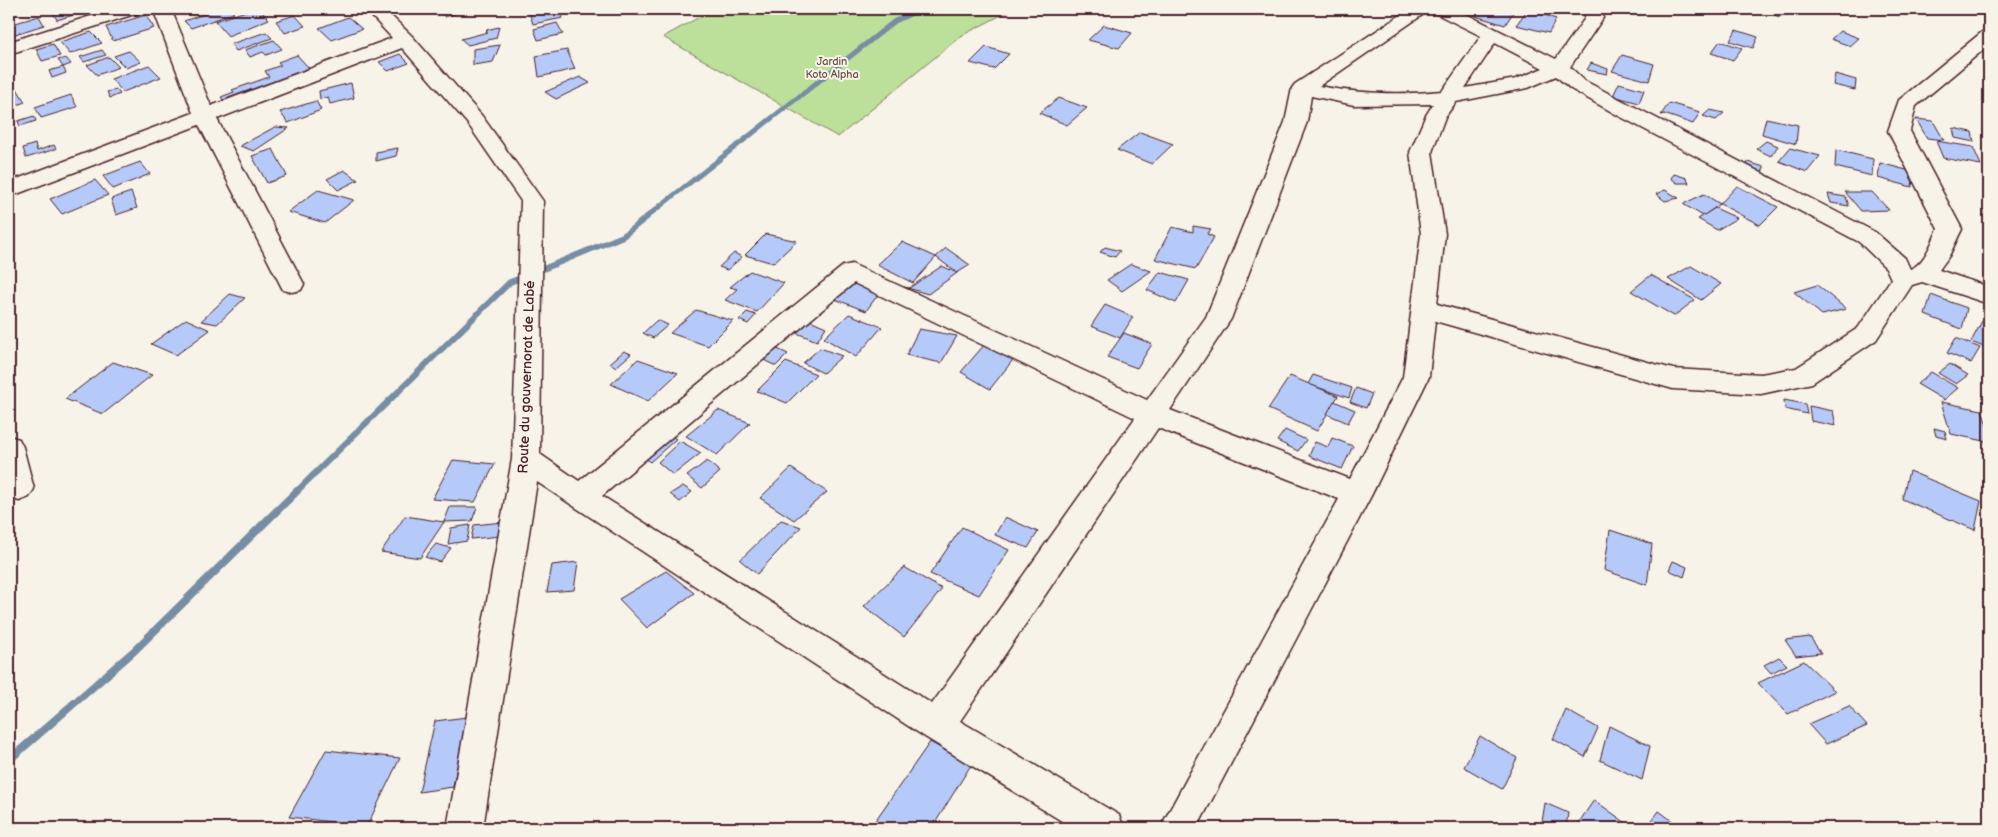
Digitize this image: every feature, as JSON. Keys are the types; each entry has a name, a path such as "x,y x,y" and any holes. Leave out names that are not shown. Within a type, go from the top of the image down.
{"street":[{"path":"9,48 131,9"},
{"path":"162,9 205,116 292,284"},
{"name":"Route du gouvernorat de Labé","path":"374,9 405,40 475,120 532,201 526,459 465,828"},
{"path":"938,726 1154,415 1218,319 1296,122 1302,88 1422,9"},
{"path":"1442,9 1559,68 1578,85 1626,112 1867,237 1896,264 1913,276 1989,296"},
{"path":"1302,88 1354,99 1412,100 1450,97 1521,84 1559,68 1594,18 1594,9"},
{"path":"1178,828 1357,494 1416,377 1433,234 1421,152 1435,117 1492,34"},
{"path":"1425,309 1673,379 1760,384 1803,376 1867,334 1913,276 1937,256 1950,229 1899,131 1903,113 1906,104 1989,36"},
{"path":"9,190 405,40"},
{"path":"580,497 852,272 1154,415 1357,494"},
{"path":"9,447 19,489"},
{"path":"526,459 580,497 938,726 1106,828"}],"green space":[{"name":"Jardin Koto Alpha","path":"714,9 1013,9 961,36 838,137 663,37"}],"building":[{"path":"51,9 89,9 90,10 57,20"},
{"path":"219,9 229,9 234,13 191,28 184,21"},
{"path":"252,9 259,9 269,19 228,36 215,21"},
{"path":"437,9 469,9 445,17"},
{"path":"528,9 559,9 563,18 533,24"},
{"path":"1477,9 1506,9 1514,11 1505,25 1472,15"},
{"path":"1528,9 1556,19 1549,33 1516,25"},
{"path":"1756,9 1788,9 1780,17"},
{"path":"146,15 154,28 113,41 106,27"},
{"path":"295,15 305,26 285,33 276,21"},
{"path":"39,16 44,25 9,36 9,25"},
{"path":"348,17 362,29 332,40 319,28"},
{"path":"557,23 563,34 538,40 534,29"},
{"path":"1104,25 1132,33 1119,48 1088,40"},
{"path":"499,27 496,38 468,45 461,39 488,32 486,30"},
{"path":"1736,30 1758,37 1753,48 1730,41"},
{"path":"1840,31 1859,38 1850,46 1831,39"},
{"path":"91,32 102,43 70,54 60,42"},
{"path":"266,32 272,38 236,51 231,44"},
{"path":"274,40 282,49 266,55 263,52 250,57 245,50"},
{"path":"1720,41 1742,48 1733,60 1711,53"},
{"path":"53,44 60,56 42,61 36,49"},
{"path":"500,45 493,62 473,65 473,49"},
{"path":"986,47 1009,54 994,69 970,63"},
{"path":"102,50 106,55 84,62 80,57"},
{"path":"567,50 575,69 539,77 536,56"},
{"path":"129,51 141,62 126,68 114,56"},
{"path":"400,54 409,63 388,71 379,62"},
{"path":"297,55 309,68 223,100 221,97 234,92 232,90 269,77 265,71 281,65 278,62"},
{"path":"1622,55 1654,64 1649,81 1612,71"},
{"path":"109,57 119,67 97,75 87,65"},
{"path":"66,58 71,64 63,67 58,60"},
{"path":"1591,63 1608,69 1607,74 1587,70"},
{"path":"149,65 161,77 123,92 111,79"},
{"path":"63,67 66,73 52,78 49,71"},
{"path":"1835,74 1856,80 1855,90 1833,85"},
{"path":"580,77 590,83 556,99 545,92"},
{"path":"351,83 354,98 330,104 328,97 320,99 319,91"},
{"path":"1619,83 1644,90 1639,103 1613,96"},
{"path":"16,87 25,102 9,108 9,90"},
{"path":"116,89 120,94 110,98 107,92"},
{"path":"71,95 77,107 41,118 35,107"},
{"path":"1059,98 1087,108 1067,125 1039,113"},
{"path":"316,101 321,110 288,123 280,112"},
{"path":"1669,103 1700,112 1693,124 1664,114 1661,115"},
{"path":"1710,110 1724,113 1716,120 1703,116"},
{"path":"34,116 36,121 20,126 18,121"},
{"path":"1766,118 1798,125 1796,144 1762,134"},
{"path":"1916,119 1933,121 1944,140 1927,138"},
{"path":"275,127 289,128 254,151 240,146"},
{"path":"1953,128 1972,132 1974,142 1955,138"},
{"path":"1140,132 1173,144 1152,164 1117,150"},
{"path":"1766,141 1778,146 1771,156 1756,149"},
{"path":"1936,141 1973,147 1981,165 1943,158"},
{"path":"35,144 37,151 54,145 56,149 26,158 23,148"},
{"path":"398,148 396,156 376,161 376,152"},
{"path":"1790,148 1820,156 1807,172 1779,161"},
{"path":"273,149 287,176 267,183 252,156"},
{"path":"1836,150 1873,159 1872,176 1835,167"},
{"path":"140,162 150,174 113,189 103,176"},
{"path":"1748,162 1764,167 1762,174 1746,169"},
{"path":"1880,163 1914,172 1912,187 1878,178"},
{"path":"344,170 358,180 338,190 327,179"},
{"path":"1674,174 1687,178 1689,183 1677,183 1671,178"},
{"path":"95,180 108,195 62,214 50,199"},
{"path":"1737,186 1778,207 1760,225 1720,204"},
{"path":"318,190 354,200 325,223 288,212"},
{"path":"1665,190 1679,198 1665,201 1656,194"},
{"path":"131,192 137,208 116,215 111,199"},
{"path":"1845,192 1872,192 1889,210 1861,211"},
{"path":"1704,194 1720,204 1703,216 1683,204"},
{"path":"1828,194 1846,197 1849,206 1831,203"},
{"path":"1715,208 1737,218 1717,230 1698,219"},
{"path":"1193,226 1211,229 1207,234 1214,237 1196,269 1155,259 1172,227 1193,232"},
{"path":"766,234 797,241 773,263 745,255"},
{"path":"902,242 936,257 913,283 877,265"},
{"path":"1105,247 1120,251 1115,257 1100,252"},
{"path":"946,248 970,265 957,273 936,257"},
{"path":"734,253 742,257 727,270 719,267"},
{"path":"1131,264 1151,271 1122,291 1107,280"},
{"path":"942,266 957,273 928,294 904,287 909,288"},
{"path":"1691,266 1721,284 1701,300 1668,279"},
{"path":"750,271 784,283 757,312 725,300 737,289 730,287"},
{"path":"1160,272 1189,280 1176,303 1147,290"},
{"path":"1651,275 1695,300 1674,316 1631,291"},
{"path":"851,281 880,292 866,311 832,298"},
{"path":"1817,285 1846,309 1822,315 1794,292"},
{"path":"230,294 245,298 217,324 201,321"},
{"path":"1931,295 1967,308 1962,329 1925,315"},
{"path":"1105,305 1133,317 1120,338 1091,326"},
{"path":"696,310 733,321 708,346 670,333"},
{"path":"747,312 756,315 748,324 739,320"},
{"path":"849,314 882,327 856,357 824,338"},
{"path":"803,317 826,327 817,341 789,330"},
{"path":"186,319 210,330 176,355 151,344"},
{"path":"657,320 668,325 653,338 643,333"},
{"path":"1982,321 1989,325 1989,349 1971,342"},
{"path":"919,329 957,336 941,363 906,355"},
{"path":"1124,333 1152,344 1137,368 1107,357"},
{"path":"1956,338 1980,348 1971,363 1947,353"},
{"path":"985,344 1016,356 990,389 961,372"},
{"path":"769,345 788,354 776,366 753,355"},
{"path":"820,348 842,356 823,373 803,363"},
{"path":"624,351 631,354 616,367 610,363"},
{"path":"638,359 678,373 648,401 611,384"},
{"path":"113,362 152,375 103,414 65,399"},
{"path":"786,362 816,374 787,403 757,391"},
{"path":"1950,364 1968,375 1956,384 1938,373"},
{"path":"1931,372 1958,388 1944,400 1917,384"},
{"path":"1313,375 1352,388 1349,398 1308,384"},
{"path":"1290,376 1338,396 1317,431 1268,409"},
{"path":"1356,388 1372,394 1366,408 1350,402"},
{"path":"1784,400 1805,404 1807,414 1785,409"},
{"path":"1334,401 1355,410 1348,423 1327,414"},
{"path":"1941,402 1982,410 1989,431 1989,442 1951,434"},
{"path":"1809,406 1833,411 1836,426 1811,421"},
{"path":"718,410 750,423 717,455 686,436"},
{"path":"1934,428 1945,431 1947,439 1936,436"},
{"path":"1285,430 1306,440 1298,451 1277,441"},
{"path":"668,434 676,439 650,462 643,457"},
{"path":"1332,438 1353,446 1342,469 1309,456 1315,442 1328,447"},
{"path":"680,441 701,453 673,475 658,462"},
{"path":"453,460 495,464 475,502 432,499"},
{"path":"707,461 720,472 702,488 687,476"},
{"path":"791,468 827,492 794,520 760,498"},
{"path":"1909,471 1981,501 1975,530 1902,499"},
{"path":"683,486 692,492 680,502 670,494"},
{"path":"450,507 477,507 472,521 444,522"},
{"path":"405,516 444,522 420,558 381,552"},
{"path":"1005,517 1038,532 1028,548 995,535"},
{"path":"781,520 801,527 757,574 740,560"},
{"path":"503,522 500,536 471,539 474,525"},
{"path":"470,525 467,541 448,544 451,528"},
{"path":"962,527 1009,550 979,595 930,574"},
{"path":"1610,530 1652,544 1647,585 1604,570"},
{"path":"436,544 451,548 440,562 425,557"},
{"path":"1673,561 1687,567 1684,577 1669,570"},
{"path":"578,562 574,590 547,592 552,565"},
{"path":"904,567 942,589 904,637 864,606"},
{"path":"666,571 694,593 647,628 619,599"},
{"path":"1810,637 1821,653 1796,656 1785,640"},
{"path":"1779,657 1787,665 1771,673 1764,665"},
{"path":"1804,661 1835,691 1788,714 1758,683"},
{"path":"1849,706 1867,726 1826,744 1808,724"},
{"path":"1566,710 1598,728 1585,757 1553,739"},
{"path":"467,717 453,787 419,792 435,721"},
{"path":"1609,726 1650,746 1642,780 1600,760"},
{"path":"1480,736 1517,758 1502,789 1464,767"},
{"path":"930,742 971,765 932,828 870,828"},
{"path":"326,750 400,758 367,826 289,817"},
{"path":"1594,800 1633,828 1575,828"},
{"path":"1545,803 1568,813 1566,828 1558,828 1542,822"},
{"path":"1659,811 1682,828 1646,828"}],"waterway":[{"path":"645,218 895,21 921,9"},
{"path":"536,272 623,236 647,217"},
{"path":"296,492 510,282 526,276"},
{"path":"9,760 134,651 297,491"}]}
